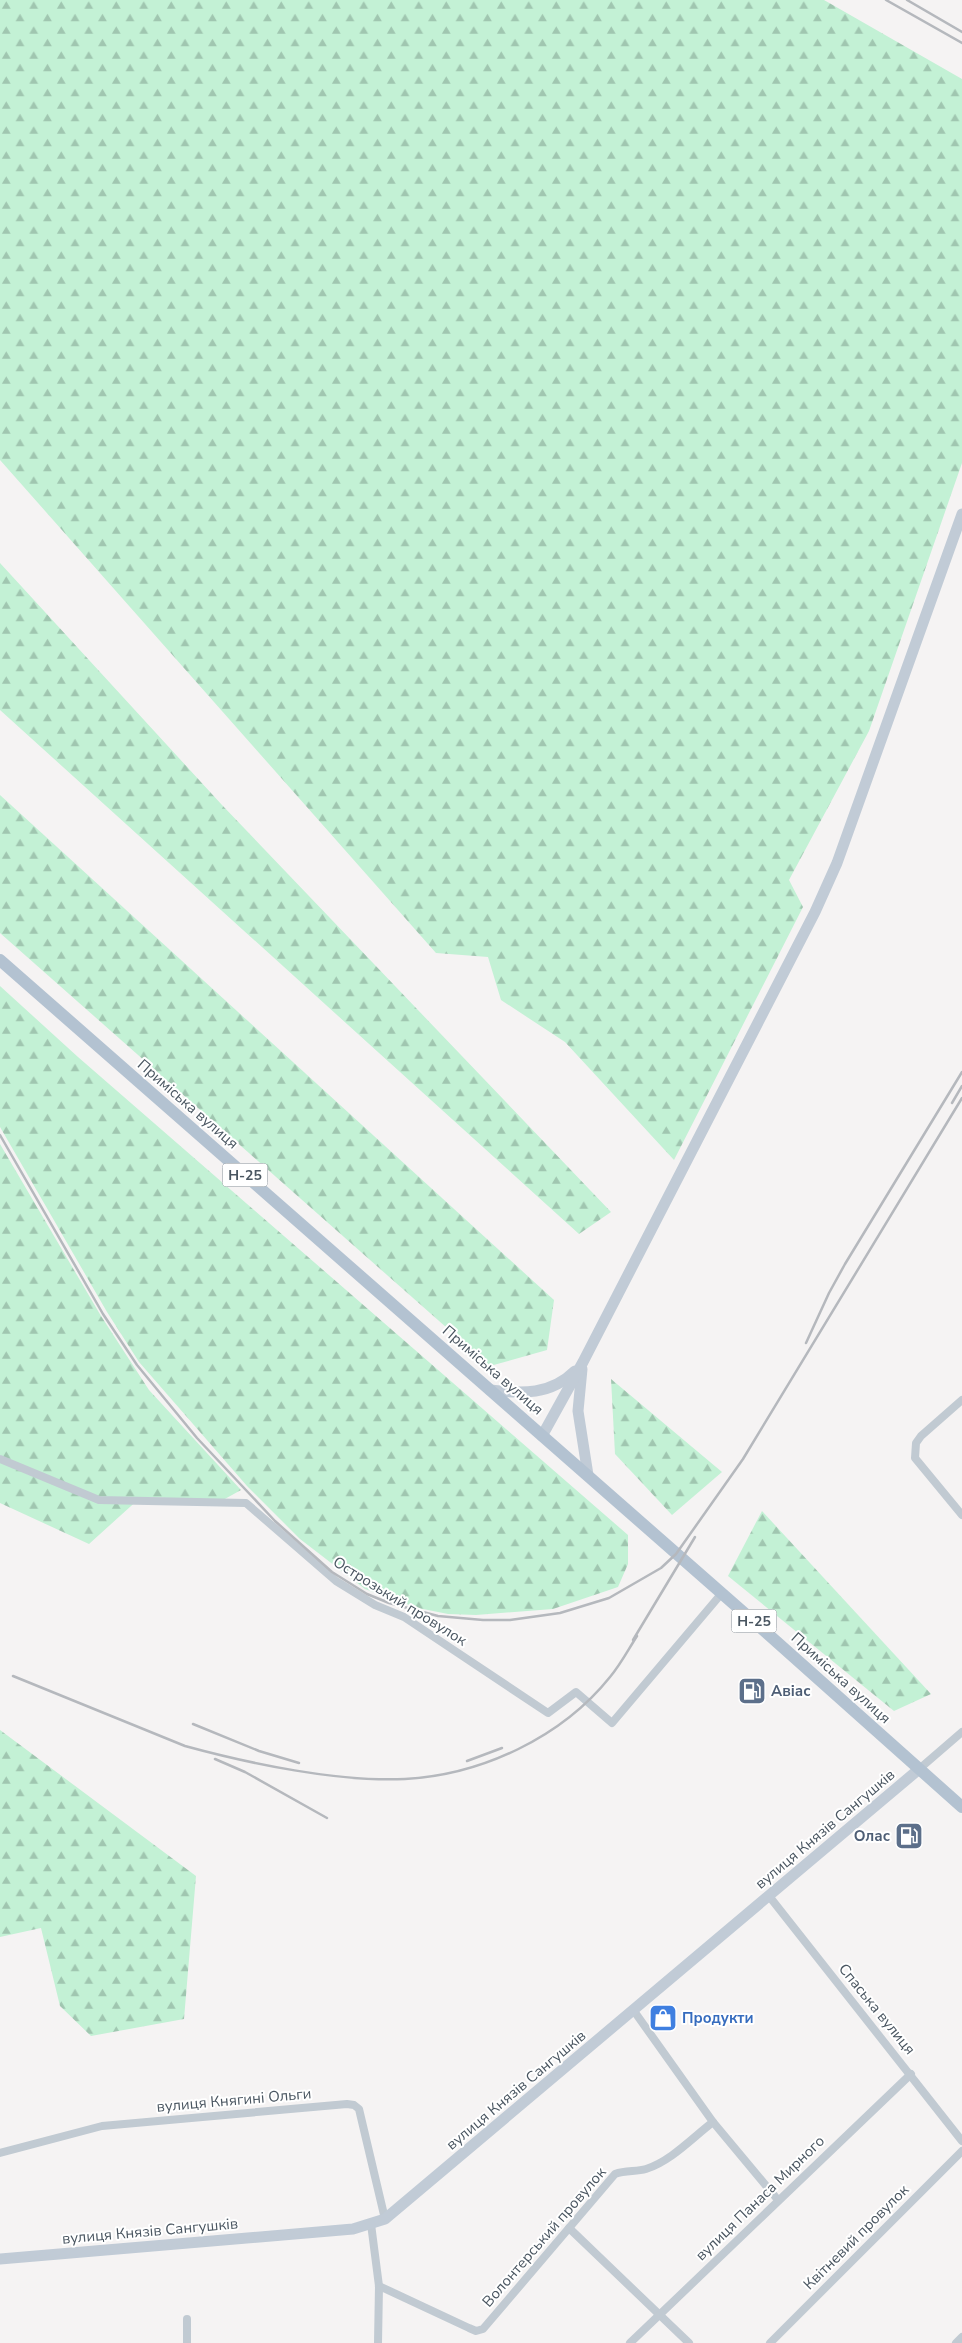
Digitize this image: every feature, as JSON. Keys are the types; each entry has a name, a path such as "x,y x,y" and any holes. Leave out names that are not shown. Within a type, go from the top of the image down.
{"main road":[{"path":"542,1436 584,1362 815,912 837,863 962,514"},
{"name":"Приміська вулиця","path":"0,960 722,1593 918,1770 962,1807"},
{"path":"490,1390 512,1393 538,1392 555,1386 568,1378 584,1362"},
{"path":"584,1362 578,1411 588,1476"},
{"name":"вулиця Князів Сангушків","path":"0,2259 353,2229 385,2219 918,1770"}],"street":[{"path":"962,1400 921,1436 916,1443 915,1458 962,1515"},
{"name":"Острозький провулок","path":"0,1459 99,1500 246,1503 336,1581 375,1605 404,1617 548,1713 576,1692 612,1723 722,1593"},
{"name":"вулиця Князів Сангушків","path":"918,1770 962,1732"},
{"name":"Спаська вулиця","path":"769,1896 962,2141"},
{"path":"634,2011 713,2122 778,2200"},
{"name":"вулиця Панаса Мирного","path":"630,2343 911,2074"},
{"name":"вулиця Княгині Ольги","path":"0,2154 102,2126 347,2104 354,2105 359,2109 385,2219"},
{"name":"Волонтерський провулок","path":"379,2286 476,2331 483,2329 615,2174 628,2170 644,2170 662,2163 713,2122"},
{"name":"Квітневий провулок","path":"770,2343 962,2150"},
{"path":"371,2224 379,2286 378,2343"},
{"path":"569,2228 689,2343"},
{"path":"187,2318 187,2343"},
{"path":"956,2343 962,2337"}],"green space":[{"path":"0,0 824,0 962,79 962,463 869,731 789,880 803,907 674,1160 565,1042 501,1000 488,957 436,953 0,460"},
{"path":"0,563 222,805 611,1212 579,1234 0,710"},
{"path":"0,795 554,1300 547,1350 490,1366 0,933"},
{"path":"0,986 78,1057 628,1535 628,1564 618,1587 553,1609 476,1615 448,1614 418,1608 365,1589 300,1539 247,1486 139,1362 107,1312 0,1127"},
{"path":"0,1144 101,1316 149,1390 241,1490 223,1500 141,1497 89,1544 0,1503"},
{"path":"611,1379 722,1472 672,1515 615,1454"},
{"path":"762,1511 931,1694 894,1711 728,1576"},
{"path":"0,1730 196,1876 184,2019 91,2036 60,2006 41,1928 0,1937"}],"railway":[{"path":"886,0 962,43"},
{"path":"907,0 962,32"},
{"path":"806,1343 829,1293 845,1264 962,1072"},
{"path":"952,1103 962,1086"},
{"path":"0,1135 103,1314 137,1365 197,1438 275,1521 332,1572 367,1594 389,1603 438,1616 510,1620 560,1613 609,1598 661,1568 676,1554 743,1459 962,1098"},
{"path":"633,1640 695,1537"},
{"path":"13,1676 185,1746 266,1765 323,1775 352,1778 405,1779 463,1770 491,1761 544,1735 569,1718 591,1698 614,1672 637,1636"},
{"path":"193,1724 259,1751 299,1763"},
{"path":"467,1761 502,1748"},
{"path":"215,1759 245,1772 327,1818"}],"place":[{"name":"Авіас","path":"752,1691"},
{"name":"Олас","path":"909,1836"},
{"name":"Продукти","path":"663,2018"}]}
